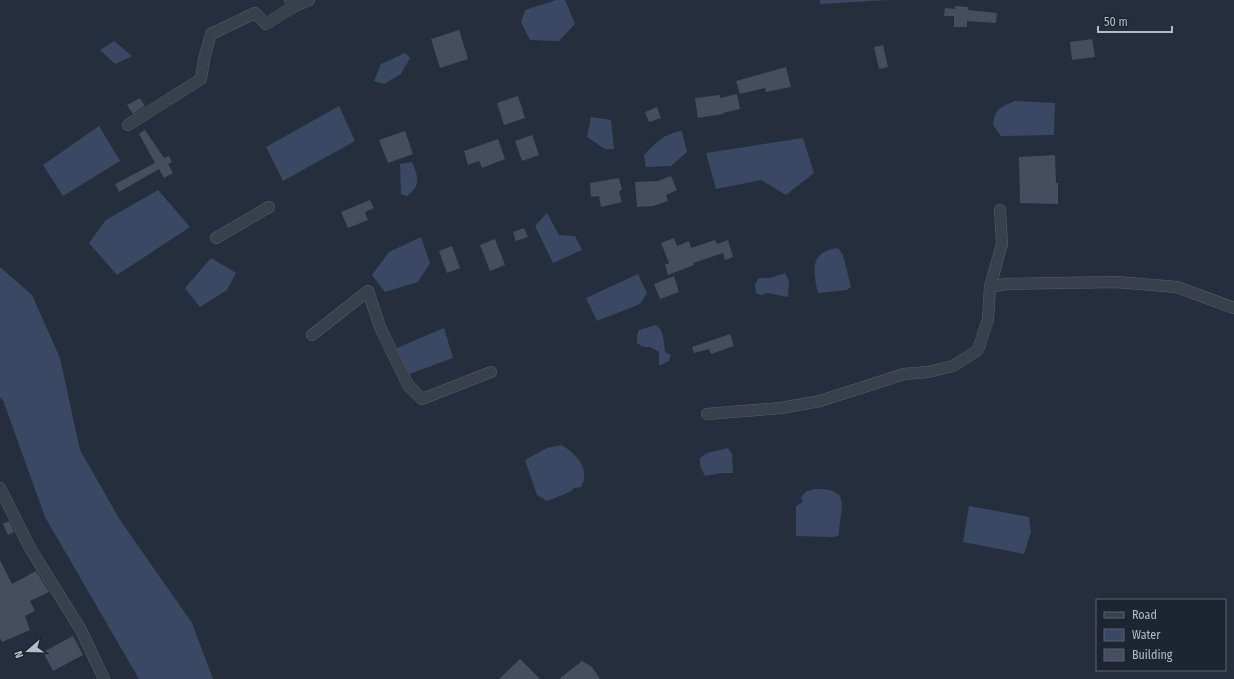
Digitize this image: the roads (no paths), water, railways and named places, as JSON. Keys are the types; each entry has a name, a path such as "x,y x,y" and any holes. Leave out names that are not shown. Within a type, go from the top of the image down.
{"street":[{"path":"128,125 201,79 204,59 211,34 255,14 266,24 292,4 309,0"},
{"path":"216,238 269,207"},
{"path":"707,414 781,408 820,401 904,374 928,372 953,366 978,350 988,319 990,287 1002,244 1000,210"},
{"path":"990,287 1013,284 1116,282 1177,287 1234,308"},
{"path":"312,335 368,291 380,327 408,386 422,399 491,372"},
{"path":"0,488 30,548 81,630 104,679"}],"water":[{"path":"556,0 565,0 575,24 559,41 530,40 521,22 525,10"},
{"path":"820,0 888,0 820,4"},
{"path":"114,41 132,56 115,64 100,50"},
{"path":"405,53 410,58 401,74 384,84 374,81 381,64"},
{"path":"1015,101 1055,103 1054,135 1001,136 993,125 995,115 999,109"},
{"path":"339,106 355,141 283,181 266,147"},
{"path":"591,117 611,120 614,149 605,149 587,137"},
{"path":"99,126 120,161 63,196 43,165"},
{"path":"682,131 687,152 671,166 646,167 644,155 652,146 665,136"},
{"path":"803,138 814,173 786,195 761,180 716,189 706,153"},
{"path":"412,162 417,176 417,184 412,192 407,196 401,194 400,164"},
{"path":"158,190 190,227 117,275 89,243 106,220"},
{"path":"547,213 559,235 575,236 582,250 553,263 535,226"},
{"path":"421,237 430,263 418,282 385,292 372,275 389,252"},
{"path":"838,248 843,255 851,287 847,290 818,293 814,270 815,264 822,254 829,250"},
{"path":"211,258 236,273 227,290 200,307 185,288"},
{"path":"0,267 32,295 60,358 80,450 120,520 192,623 213,679 139,679 45,517 3,400 0,397"},
{"path":"785,273 789,281 788,297 767,293 761,295 756,293 755,284 759,278 770,278"},
{"path":"638,274 647,293 640,304 597,321 586,298"},
{"path":"656,325 662,333 665,352 671,355 669,361 661,365 659,365 659,352 650,347 637,343 637,335 639,330"},
{"path":"444,328 453,358 404,376 392,350"},
{"path":"562,445 573,453 581,463 584,480 581,487 574,488 570,492 547,501 537,495 525,460 547,448"},
{"path":"728,448 732,454 733,473 705,476 700,466 700,458 707,453"},
{"path":"815,489 835,492 840,496 842,509 839,535 834,537 796,536 796,506 803,502 801,497 807,491"},
{"path":"969,506 1029,517 1031,532 1024,554 963,542"}]}
